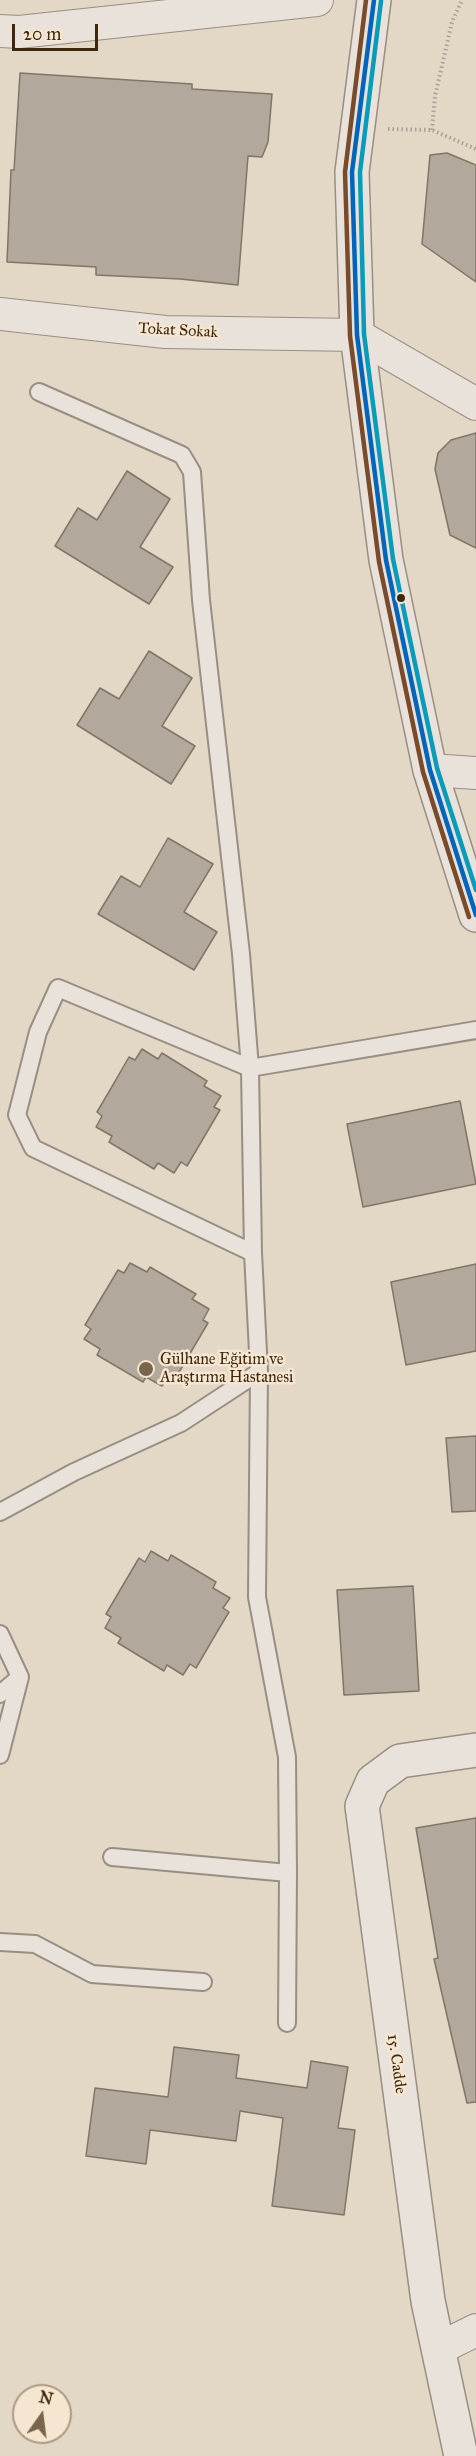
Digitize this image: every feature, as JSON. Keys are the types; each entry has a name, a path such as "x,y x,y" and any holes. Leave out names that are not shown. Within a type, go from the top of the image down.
{"street":[{"path":"0,31 69,13 316,0"},
{"path":"374,0 352,172 357,335 386,560 430,770 476,915"},
{"name":"Tokat Sokak","path":"0,314 165,332 357,335"},
{"path":"357,335 476,404"},
{"path":"430,770 476,773"},
{"name":"15. Cadde","path":"461,2456 428,2301 362,1806 373,1781 400,1761 476,1750"},
{"path":"438,2349 476,2330"}],"lane":[{"path":"39,392 182,455 192,472 201,600 241,954 250,1068 253,1253 258,1372 257,1597 287,1756 287,2024"},
{"path":"253,1253 33,1148 17,1115 38,1032 58,988 250,1068 476,1030"},
{"path":"0,1512 74,1472 181,1423 258,1372"},
{"path":"0,1634 20,1677 0,1755"},
{"path":"0,1694 20,1677"},
{"path":"112,1857 288,1873"},
{"path":"0,1942 34,1944 92,1974 203,1982"}],"path":[{"path":"432,130 435,96 452,22 462,0"},
{"path":"358,129 432,130 476,149"}],"building":[{"path":"20,73 192,84 192,89 272,94 268,142 262,157 248,156 238,285 180,279 96,275 96,267 7,262 11,170 14,170"},
{"path":"447,153 476,165 476,282 422,244 430,155"},
{"path":"476,433 476,548 450,535 435,469 438,453 451,440"},
{"path":"127,471 170,499 140,547 173,567 149,604 55,546 78,508 97,520"},
{"path":"149,651 192,678 162,726 195,746 171,784 77,725 100,688 119,699"},
{"path":"168,838 213,864 184,912 217,932 194,970 98,914 121,876 140,887"},
{"path":"142,1049 158,1059 162,1053 207,1081 204,1086 221,1096 214,1107 220,1110 187,1166 181,1162 174,1173 158,1163 154,1169 109,1142 112,1136 96,1127 102,1116 97,1112 129,1057 135,1060"},
{"path":"460,1101 476,1184 363,1207 347,1124"},
{"path":"130,1263 147,1272 150,1267 196,1294 192,1299 209,1309 203,1320 208,1323 175,1379 169,1376 162,1386 146,1377 143,1382 97,1355 100,1349 84,1339 91,1329 85,1325 118,1270 124,1273"},
{"path":"476,1264 476,1351 406,1365 391,1282"},
{"path":"476,1436 476,1511 452,1512 446,1438"},
{"path":"151,1551 168,1561 171,1555 216,1582 213,1588 230,1598 223,1608 229,1612 196,1668 190,1664 183,1675 167,1665 164,1671 118,1643 121,1638 105,1628 111,1617 106,1614 139,1558 145,1562"},
{"path":"413,1586 419,1691 344,1695 337,1590"},
{"path":"476,1818 476,2102 467,2103 434,1959 438,1958 416,1828"},
{"path":"174,2047 239,2055 236,2078 307,2088 311,2061 348,2067 338,2128 355,2130 344,2215 272,2206 283,2118 240,2111 236,2141 150,2130 146,2164 86,2156 95,2088 168,2097"}],"transit line":[{"path":"366,0 345,172 350,336 379,562 423,772 469,917"},
{"path":"374,0 352,172 357,335 386,560 430,770 476,915"},
{"path":"381,1 360,172 364,334 393,559 437,768 476,890"}],"place":[{"name":"Gülhane Eğitim ve Araştırma Hastanesi","path":"146,1369"}]}
